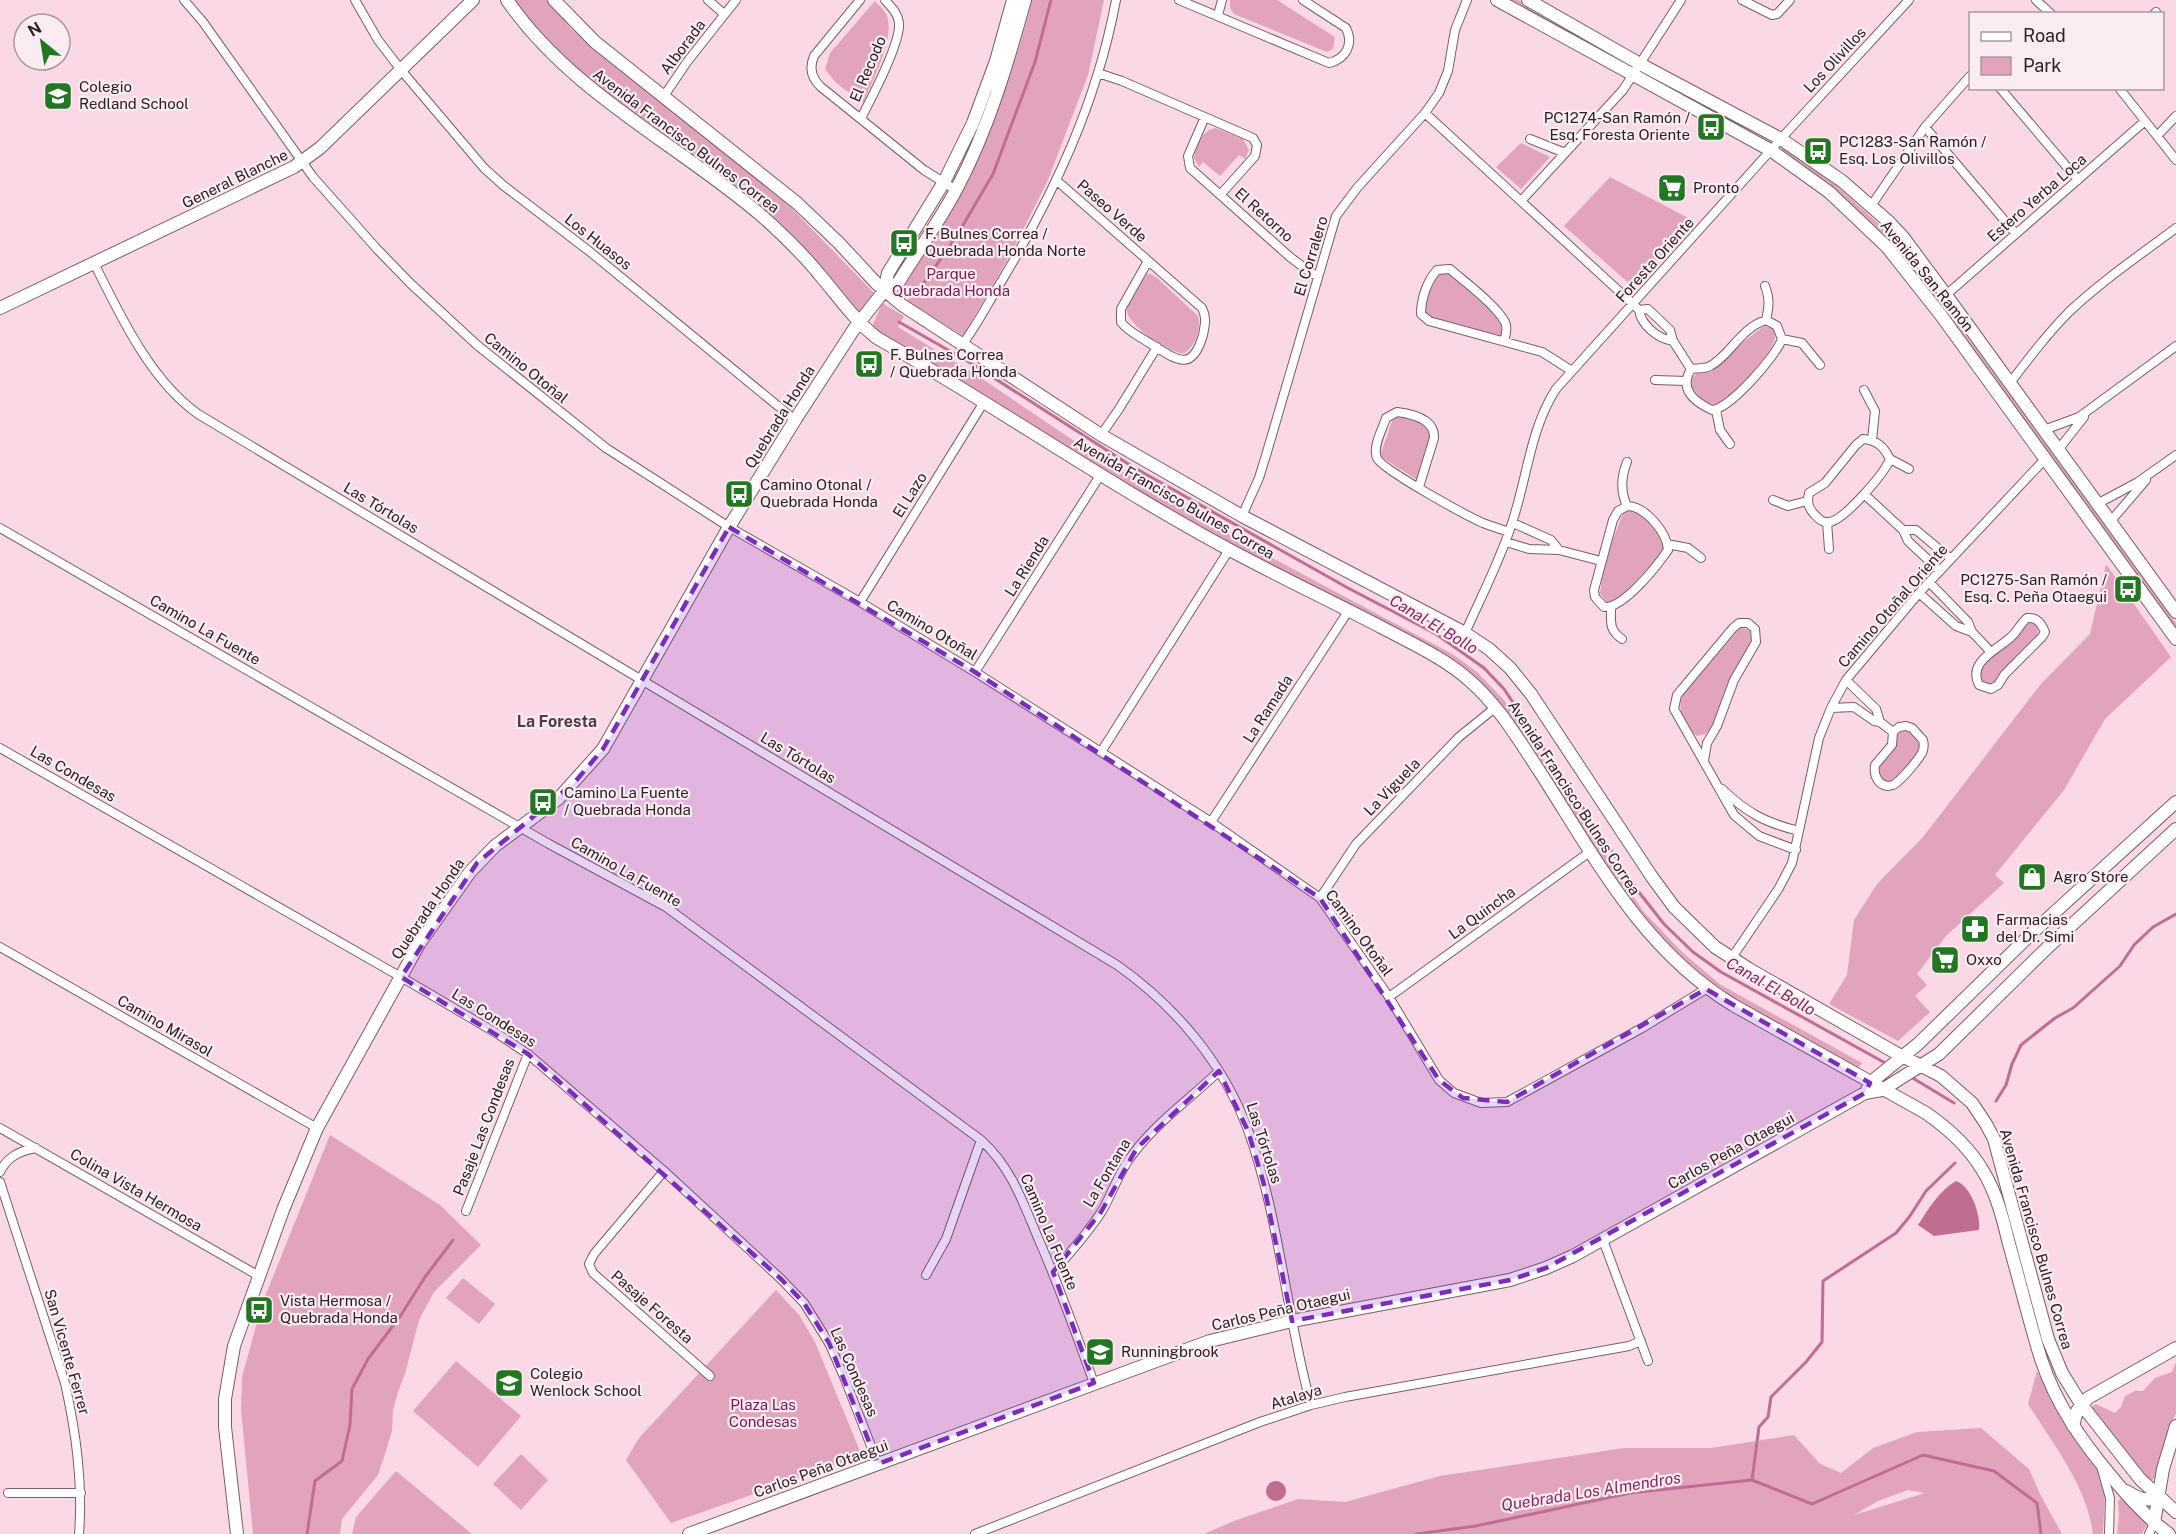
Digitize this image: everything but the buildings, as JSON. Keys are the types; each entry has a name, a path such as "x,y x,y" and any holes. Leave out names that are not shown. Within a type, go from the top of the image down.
{"street":[{"name":"Camino Otoñal","path":"184,0 203,22 302,163 377,249 477,345 606,448 729,527 860,602 975,672 1211,822 1320,898 1389,997 1439,1080 1446,1087 1463,1098 1490,1104 1507,1101 1641,1028 1706,989"},
{"name":"Los Huasos","path":"355,0 378,40 401,70 478,161 497,180 589,251 795,420"},
{"name":"General Blanche","path":"0,308 302,163 473,0"},
{"name":"Avenida Francisco Bulnes Correa","path":"507,0 537,39 570,71 764,218 816,270 859,323 877,338 1229,550 1416,645 1453,668 1496,707 1623,902 1649,934 1686,972 1706,989 1871,1084"},
{"name":"Avenida Francisco Bulnes Correa","path":"554,0 595,42 797,203 885,291 962,345 1101,435 1242,516 1465,633 1500,658 1521,681 1663,892 1699,933 1731,958 1901,1059 1917,1068 1941,1076 1963,1094 1980,1113 1994,1139 2048,1339 2062,1373 2081,1404 2140,1479 2176,1512"},
{"name":"Alborada","path":"708,0 724,14"},
{"name":"Alborada","path":"664,96 736,0"},
{"name":"El Recodo","path":"860,0 814,56 811,68 817,84 924,170 956,189"},
{"name":"El Recodo","path":"861,118 882,77 898,32 898,18 893,8 885,0"},
{"path":"885,291 888,273 944,182 973,123 1004,36 1013,0"},
{"path":"885,291 898,283 956,189 988,118 1004,74 1025,0"},
{"path":"962,345 1032,230 1057,181 1098,73 1116,0"},
{"path":"1179,0 1329,63 1338,60 1346,54 1349,44 1346,28 1303,0"},
{"path":"1218,15 1222,0"},
{"name":"El Corralero","path":"1242,516 1259,478 1330,232 1344,204 1425,113 1439,93 1448,71 1455,30 1467,0"},
{"name":"Avenida San Ramón","path":"1497,0 1772,151 1829,192 1887,247 1940,314 2176,639"},
{"name":"Avenida San Ramón","path":"1528,0 1640,64 1781,139 1825,168 1871,206 1903,237 2176,612"},
{"path":"1521,201 1623,90 1681,0"},
{"path":"1742,0 1772,15 1777,14 1790,0"},
{"name":"Los Olivillos","path":"1781,139 1909,0"},
{"path":"2036,0 2048,12"},
{"name":"El Retorno","path":"1098,73 1251,136 1257,145 1257,153 1221,194"},
{"path":"1871,206 1925,127 1969,78"},
{"path":"2002,90 2078,180"},
{"path":"2121,90 2176,160"},
{"path":"1425,113 1636,307 1640,318 1662,339 1673,341 1691,369"},
{"path":"2157,136 2176,116"},
{"name":"El Retorno","path":"1205,117 1189,153 1188,163 1192,170 1290,257 1318,276"},
{"name":"Estero Yerba Loca","path":"1946,295 2145,121"},
{"path":"1925,127 2016,234"},
{"path":"1530,139 1565,153"},
{"name":"Foresta Oriente","path":"1465,633 1506,542 1544,411 1556,389 1636,307 1781,139"},
{"name":"Paseo Verde","path":"1057,181 1199,305 1206,321 1198,350 1189,359 1177,359 1124,326 1120,316 1121,309 1148,261"},
{"path":"2010,383 2046,337 2070,312 2103,283 2176,228"},
{"name":"Las Tórtolas","path":"94,263 151,366 170,390 188,407 1117,965 1143,984 1170,1009 1197,1039 1219,1071 1248,1131 1263,1181 1300,1367 1311,1405"},
{"path":"1504,341 1507,331 1505,323 1484,298 1450,269 1437,270 1431,277 1421,305 1421,314 1429,321 1542,352 1572,371"},
{"path":"1691,369 1707,368 1713,365 1745,333 1766,320 1769,296 1765,286"},
{"name":"Quebrada Honda","path":"237,1534 228,1471 225,1427 225,1399 234,1346 258,1276 317,1128 419,944 470,872 495,846 558,799 603,749 729,527 795,420 859,323 885,291"},
{"path":"1691,369 1686,388 1696,399 1716,410 1730,402 1779,346 1782,339 1777,326 1766,320"},
{"path":"1782,339 1802,343 1820,365"},
{"path":"2058,450 2081,420 2176,346"},
{"path":"1101,435 1157,348"},
{"path":"1655,380 1686,381"},
{"path":"1864,390 1875,411 1872,440"},
{"name":"El Lazo","path":"860,602 984,402"},
{"path":"2044,430 2079,417 2096,407"},
{"path":"1716,410 1720,430 1730,444"},
{"path":"1419,487 1434,430 1428,422 1397,412 1386,418 1375,452 1382,466 1419,487 1481,522 1509,532"},
{"path":"1890,459 1886,468 1864,494 1837,520 1827,522 1820,520 1809,509 1807,501 1809,493 1825,483 1856,445 1863,440 1872,440 1886,451 1890,459 1909,469"},
{"path":"2097,504 2157,470 2176,455"},
{"name":"Camino Otoñal Oriente","path":"1731,958 1779,888 1792,863 1815,753 1831,708 1846,680 1919,593 2045,459"},
{"path":"1627,462 1622,474 1622,496 1627,506"},
{"path":"2110,522 2157,470"},
{"name":"La Rienda","path":"975,672 1101,474"},
{"path":"1864,494 1903,530 1908,541 1940,571"},
{"path":"1773,500 1788,506 1807,501"},
{"path":"1627,506 1639,508 1662,530 1667,544 1668,550 1625,599 1611,608 1604,607 1596,597 1594,590 1613,520 1618,511 1627,506"},
{"path":"1827,522 1829,549"},
{"path":"1512,523 1551,540 1559,550"},
{"name":"Camino La Fuente","path":"0,528 666,908 981,1140 995,1153 1010,1175 1053,1272 1094,1383"},
{"path":"1903,530 1916,530 1951,559"},
{"path":"1506,542 1529,549 1559,550 1601,561"},
{"path":"1667,544 1688,548 1701,558"},
{"path":"1101,752 1229,550"},
{"path":"1929,582 1968,622 1972,632 1990,651"},
{"path":"1919,593 1956,626 1972,632"},
{"path":"1611,608 1611,625 1614,633 1622,639"},
{"name":"La Ramada","path":"1211,822 1349,610"},
{"path":"2027,618 2036,619 2043,626 2045,632 2042,637 2005,674 1998,685 1991,689 1979,685 1975,675 1979,665 1990,651 2014,635 2027,618"},
{"path":"1704,761 1705,750 1734,680 1756,642 1756,631 1750,624 1742,622 1735,626 1676,697 1673,706 1734,815 1759,836 1796,850"},
{"path":"1846,680 1876,709 1880,722"},
{"name":"La Viguela","path":"1320,898 1356,844 1459,737 1496,707"},
{"path":"1831,708 1854,707 1893,732"},
{"path":"1899,727 1912,728 1923,740 1924,746 1922,753 1899,781 1892,785 1882,785 1876,777 1875,765 1892,745 1893,732 1899,727"},
{"path":"1690,738 1701,741 1713,734"},
{"name":"Las Condesas","path":"0,748 400,976 528,1054 664,1171 804,1303 829,1343 878,1464"},
{"path":"1719,787 1760,818 1771,824 1799,831"},
{"name":"Carlos Peña Otaegui","path":"689,1534 1210,1341 1292,1321 1510,1280 1546,1268 1603,1240 1871,1084 1901,1059 2050,917 2176,802"},
{"name":"Carlos Peña Otaegui","path":"1871,1084 1887,1088 1939,1054 2049,946 2176,829"},
{"name":"La Quincha","path":"1389,997 1591,851"},
{"path":"2050,917 2050,923 2054,928 2065,931"},
{"path":"2033,933 2046,937 2049,946"},
{"name":"Camino Mirasol","path":"0,947 317,1128"},
{"name":"Pasaje Las Condesas","path":"466,1211 528,1054"},
{"name":"La Fontana","path":"1053,1272 1101,1212 1121,1172 1137,1148 1156,1127 1219,1071"},
{"name":"Avenida Francisco Bulnes Correa","path":"1887,1088 1940,1123 1964,1146 1983,1171 1996,1199 2053,1390 2073,1426 2151,1528 2169,1534"},
{"name":"Colina Vista Hermosa","path":"0,1128 258,1276"},
{"path":"926,1275 946,1239 981,1140"},
{"path":"0,1172 10,1157 24,1150 36,1148"},
{"name":"Pasaje Foresta","path":"664,1171 594,1254 589,1264 593,1273 710,1376"},
{"name":"San Vicente Ferrer","path":"0,1182 65,1383 77,1450 81,1493 79,1534"},
{"path":"1603,1240 1648,1361"},
{"name":"Atalaya","path":"975,1534 1238,1430 1311,1405 1629,1346 1641,1341"},
{"path":"2073,1426 2081,1404 2095,1392 2176,1347"},
{"path":"2151,1528 2166,1456 2176,1426"},
{"path":"2098,1461 2106,1479 2110,1498 2109,1534"},
{"path":"2120,1487 2136,1497 2145,1499 2158,1497"},
{"path":"8,1493 81,1493"}],"highlighted area":[{"path":"729,527 975,672 1320,898 1439,1080 1463,1098 1507,1102 1706,989 1870,1083 1865,1093 1546,1268 1510,1280 1292,1321 1263,1181 1248,1131 1219,1071 1137,1148 1101,1212 1053,1272 1094,1383 878,1464 829,1343 804,1303 781,1279 528,1054 401,977 477,863 574,783 603,749"}],"green space":[{"path":"513,0 548,0 571,29 771,187 874,293 857,314 783,229 732,183 629,111 555,52"},
{"name":"Parque Quebrada Honda","path":"1032,0 1104,0 1088,75 1048,180 1013,250 963,336 908,301 905,285 967,182 1009,80"},
{"path":"1230,0 1277,0 1335,37 1333,49 1327,52 1234,14 1230,8"},
{"path":"1507,0 1518,0 1631,66 1629,68"},
{"path":"875,1 887,16 888,36 881,60 863,103 836,83 825,69 830,53"},
{"path":"1215,128 1243,139 1249,150 1245,159 1239,155 1220,176 1203,162 1199,167 1194,158 1203,136"},
{"path":"1521,143 1550,157 1521,189 1496,167"},
{"path":"1784,147 1820,171 1880,225 1974,346 2176,623 2176,630 1890,240 1828,182 1780,151"},
{"path":"1610,177 1694,221 1632,286 1564,226"},
{"path":"1437,271 1452,274 1481,298 1502,325 1503,336 1427,319 1421,304"},
{"path":"1147,274 1157,278 1198,316 1197,336 1185,353 1179,353 1162,345 1142,331 1129,317 1127,311 1129,303"},
{"path":"882,303 904,316 898,327 981,378 1086,449 1235,538 1454,655 1477,672 1504,700 1643,911 1683,953 1721,985 1862,1063 1857,1070 1733,1004 1650,933 1530,750 1514,721 1500,703 1454,667 1230,548 906,350 872,327"},
{"path":"1764,326 1775,330 1775,338 1771,347 1755,369 1720,404 1707,402 1691,387 1690,379 1699,372 1711,372 1738,346"},
{"path":"1403,413 1431,428 1420,482 1380,456 1392,421"},
{"path":"1639,509 1663,535 1665,550 1616,602 1608,604 1600,593 1605,560 1624,511"},
{"path":"2106,564 2171,657 2105,719 2064,790 1995,875 2004,883 1946,936 1917,974 1927,985 1915,996 1930,1012 1898,1041 1829,1004 1847,975 1854,920 1877,884 1923,837 2040,685 2090,634"},
{"path":"2025,623 2035,624 2038,630 2037,637 2000,673 1996,681 1990,686 1982,683 1979,677 1986,662 2012,641"},
{"path":"1741,627 1750,631 1752,639 1730,679 1712,727 1705,734 1697,736 1689,728 1681,713 1682,696"},
{"path":"1907,730 1917,738 1921,750 1900,776 1883,783 1878,776 1879,768 1896,745 1895,734"},
{"path":"330,1135 440,1205 481,1245 434,1292 419,1320 393,1410 392,1431 378,1475 342,1519 340,1534 253,1534 241,1410 242,1377 262,1304"},
{"path":"463,1278 495,1304 479,1324 446,1298"},
{"name":"Plaza Las Condesas","path":"776,1290 799,1315 815,1342 862,1456 671,1523 626,1460 639,1438"},
{"path":"456,1361 521,1416 478,1467 413,1411"},
{"path":"2176,1362 2176,1414 2170,1424 2155,1477 2151,1481 2089,1409 2096,1404 2115,1413 2121,1407 2125,1396 2135,1391 2143,1391 2155,1378 2172,1372"},
{"path":"2037,1371 2076,1442 2098,1471 2105,1489 2103,1534 2093,1534 2084,1499 2068,1466 2028,1404"},
{"path":"1981,1428 2029,1469 2062,1534 1204,1534 1298,1499 1345,1502 1440,1476 1624,1448 1711,1448 1794,1435 1820,1464 1841,1473 1873,1448 1917,1432","holes":["1908,1490 1925,1493 1854,1515 1878,1501"]},
{"path":"521,1454 548,1480 521,1510 493,1484"},
{"path":"396,1471 472,1534 352,1534 356,1517"},
{"path":"2121,1498 2147,1524 2142,1534 2117,1534 2118,1501"}],"shaded area":[{"path":"1956,1181 1966,1189 1974,1202 1979,1230 1934,1236 1918,1225 1939,1195"},
{"path":"1272,1481 1280,1481 1286,1487 1286,1495 1280,1501 1272,1501 1266,1495 1266,1487"}],"waterway":[{"path":"919,290 956,237 993,174 1035,62 1051,0"},
{"name":"Canal El Bollo","path":"899,322 969,362 1133,467 1348,588 1436,634 1484,668 1504,689 1638,891 1664,924 1693,952 1721,972 1887,1064"},
{"path":"1996,1101 2006,1085 2021,1045 2055,1018 2073,1008 2120,966 2134,945 2153,927 2176,914"},
{"name":"Canal El Bollo","path":"1911,1077 1954,1103"},
{"path":"1752,1480 1759,1427 1768,1417 1771,1397 1806,1362 1822,1342 1823,1281 1896,1233 1926,1191 1955,1163"},
{"path":"307,1534 315,1481 342,1461 350,1425 352,1389 368,1359 453,1240"},
{"name":"Quebrada Los Almendros","path":"1416,1534 1476,1526 1630,1493 1752,1480 1812,1504 1923,1455 1994,1471 2037,1503 2041,1534"}],"place":[{"name":"Colegio Redland School","path":"58,96"},
{"name":"PC1274-San Ramón / Esq. Foresta Oriente","path":"1711,127"},
{"name":"PC1283-San Ramón / Esq. Los Olivillos","path":"1818,151"},
{"name":"Pronto","path":"1672,188"},
{"name":"F. Bulnes Correa / Quebrada Honda Norte","path":"904,243"},
{"name":"F. Bulnes Correa / Quebrada Honda","path":"869,364"},
{"name":"Camino Otonal / Quebrada Honda","path":"739,494"},
{"name":"PC1275-San Ramón / Esq. C. Peña Otaegui","path":"2128,589"},
{"name":"Camino La Fuente / Quebrada Honda","path":"543,802"},
{"name":"Agro Store","path":"2032,877"},
{"name":"Farmacias del Dr. Simi","path":"1975,929"},
{"name":"Oxxo","path":"1945,960"},
{"name":"Vista Hermosa / Quebrada Honda","path":"259,1310"},
{"name":"Runningbrook","path":"1100,1352"},
{"name":"Colegio Wenlock School","path":"509,1383"}],"district":[{"name":"La Foresta","path":"557,721"}]}
